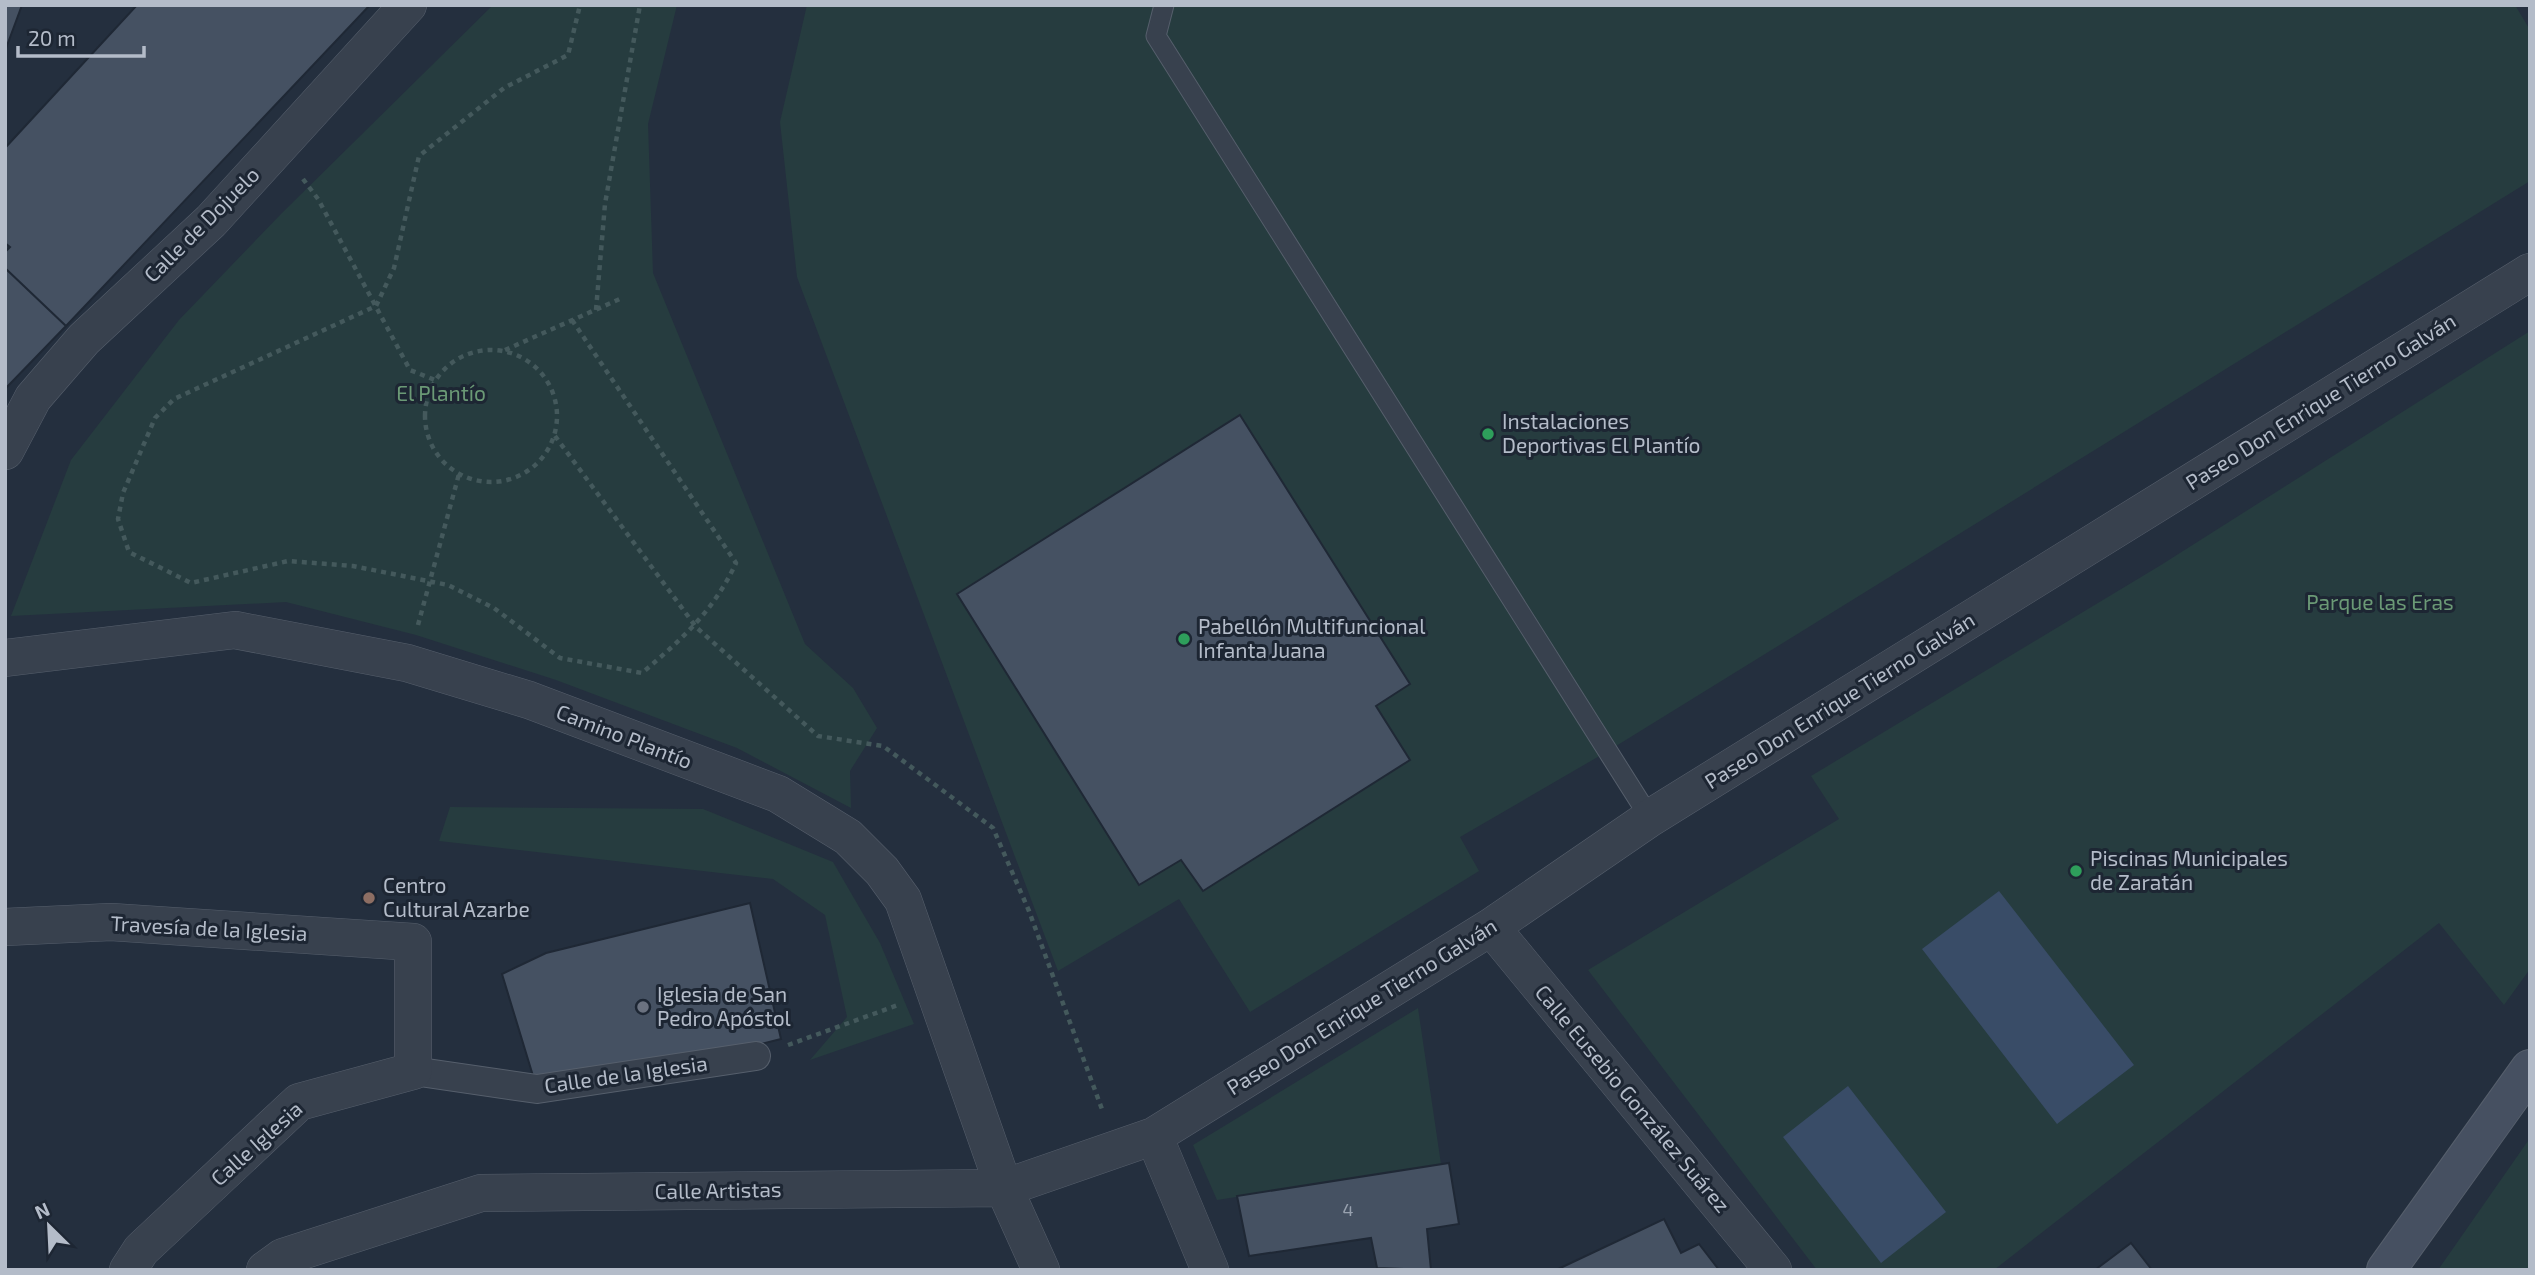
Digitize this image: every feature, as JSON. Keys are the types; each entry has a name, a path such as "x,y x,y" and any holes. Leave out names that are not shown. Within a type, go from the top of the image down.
{"main road":[{"path":"2386,1270 2530,1069"}],"street":[{"name":"Calle de Dojuelo","path":"5,451 33,398 84,339 211,222 408,5"},
{"name":"Paseo Don Enrique Tierno Galván","path":"1154,1136 1491,928 1650,818 2530,272"},
{"name":"Camino Plantío","path":"5,658 234,630 407,663 529,700 778,794 848,837 882,871 903,900 1004,1188 1041,1270"},
{"name":"Travesía de la Iglesia","path":"5,927 111,922 413,942 413,1071"},
{"name":"Calle Eusebio González Suárez","path":"1491,928 1773,1270"},
{"name":"Calle de la Iglesia","path":"413,1071 537,1089 756,1056"},
{"name":"Calle Iglesia","path":"128,1270 141,1250 299,1102 413,1071"},
{"name":"Calle Artistas","path":"278,1265 481,1193 1004,1188 1154,1136"},
{"path":"1154,1136 1210,1270"}],"lane":[{"path":"1164,5 1156,36 1650,818"}],"path":[{"path":"572,320 736,563 726,584 696,627 642,673 560,659 494,608 448,585 353,566 288,561 191,583 129,552 118,519 123,493 155,418 174,399 376,306 394,268 419,156 504,88 568,55 579,5"},
{"path":"596,310 605,204 640,5"},
{"path":"279,148 318,199 410,370 435,380"},
{"path":"503,351 622,298"},
{"path":"484,350 503,351 525,358 541,373 553,393 557,414 555,436 533,468 516,477 497,482 478,481 459,474 442,461 430,443 425,422 426,401 435,380 448,365 465,355 484,350"},
{"path":"555,436 696,627 818,736 883,746 993,828 1029,911 1117,1149"},
{"path":"407,663 459,474"},
{"path":"756,1056 935,992"}],"green space":[{"name":"El Plantío","path":"493,5 677,5 648,124 653,273 805,644 853,688 877,728 850,771 851,808 737,748 556,680 416,635 286,602 11,616 71,460 179,320 282,213"},
{"name":"Instalaciones Deportivas El Plantío","path":"807,5 2515,5 2530,30 2530,181 1608,751 1460,837 1479,871 1250,1012 1179,899 1058,971 797,277 780,122"},
{"name":"Piscinas Municipales de Zaratán","path":"2530,331 2530,969 2504,1005 2439,923 1994,1270 1817,1270 1588,970 1839,819 1811,776 2161,565"},
{"path":"450,807 703,809 833,862 880,943 914,1024 810,1060 847,1017 825,915 773,879 439,841"},
{"path":"1418,1008 1441,1164 1217,1200 1193,1145"},
{"path":"2530,1138 2530,1270 2438,1270"}],"water":[{"path":"1999,891 2134,1065 2057,1124 1922,949"},
{"path":"1848,1086 1946,1212 1881,1263 1783,1137"}],"building":[{"path":"5,5 22,5 5,51"},
{"path":"137,5 370,5 66,326 5,268 5,252 10,247 5,243 5,148"},
{"path":"5,268 66,326 5,389"},
{"name":"Pabellón Multifuncional Infanta Juana","path":"1240,415 1410,684 1376,706 1410,760 1203,891 1181,860 1139,885 957,594"},
{"name":"Iglesia de San Pedro Apóstol","path":"750,903 781,1039 644,1073 537,1089 502,974 546,953"},
{"path":"1449,1163 1459,1224 1427,1229 1431,1270 1377,1268 1371,1238 1249,1256 1237,1196"},
{"path":"1664,1219 1681,1253 1699,1244 1719,1270 1556,1270"},
{"path":"2131,1243 2152,1270 2095,1270"}],"place":[{"name":"Instalaciones Deportivas El Plantío","path":"1488,434"},
{"name":"Pabellón Multifuncional Infanta Juana","path":"1184,639"},
{"name":"Piscinas Municipales de Zaratán","path":"2076,871"},
{"name":"Centro Cultural Azarbe","path":"369,898"},
{"name":"Iglesia de San Pedro Apóstol","path":"643,1007"}],"park label":[{"name":"Parque las Eras","path":"2380,603"}]}
